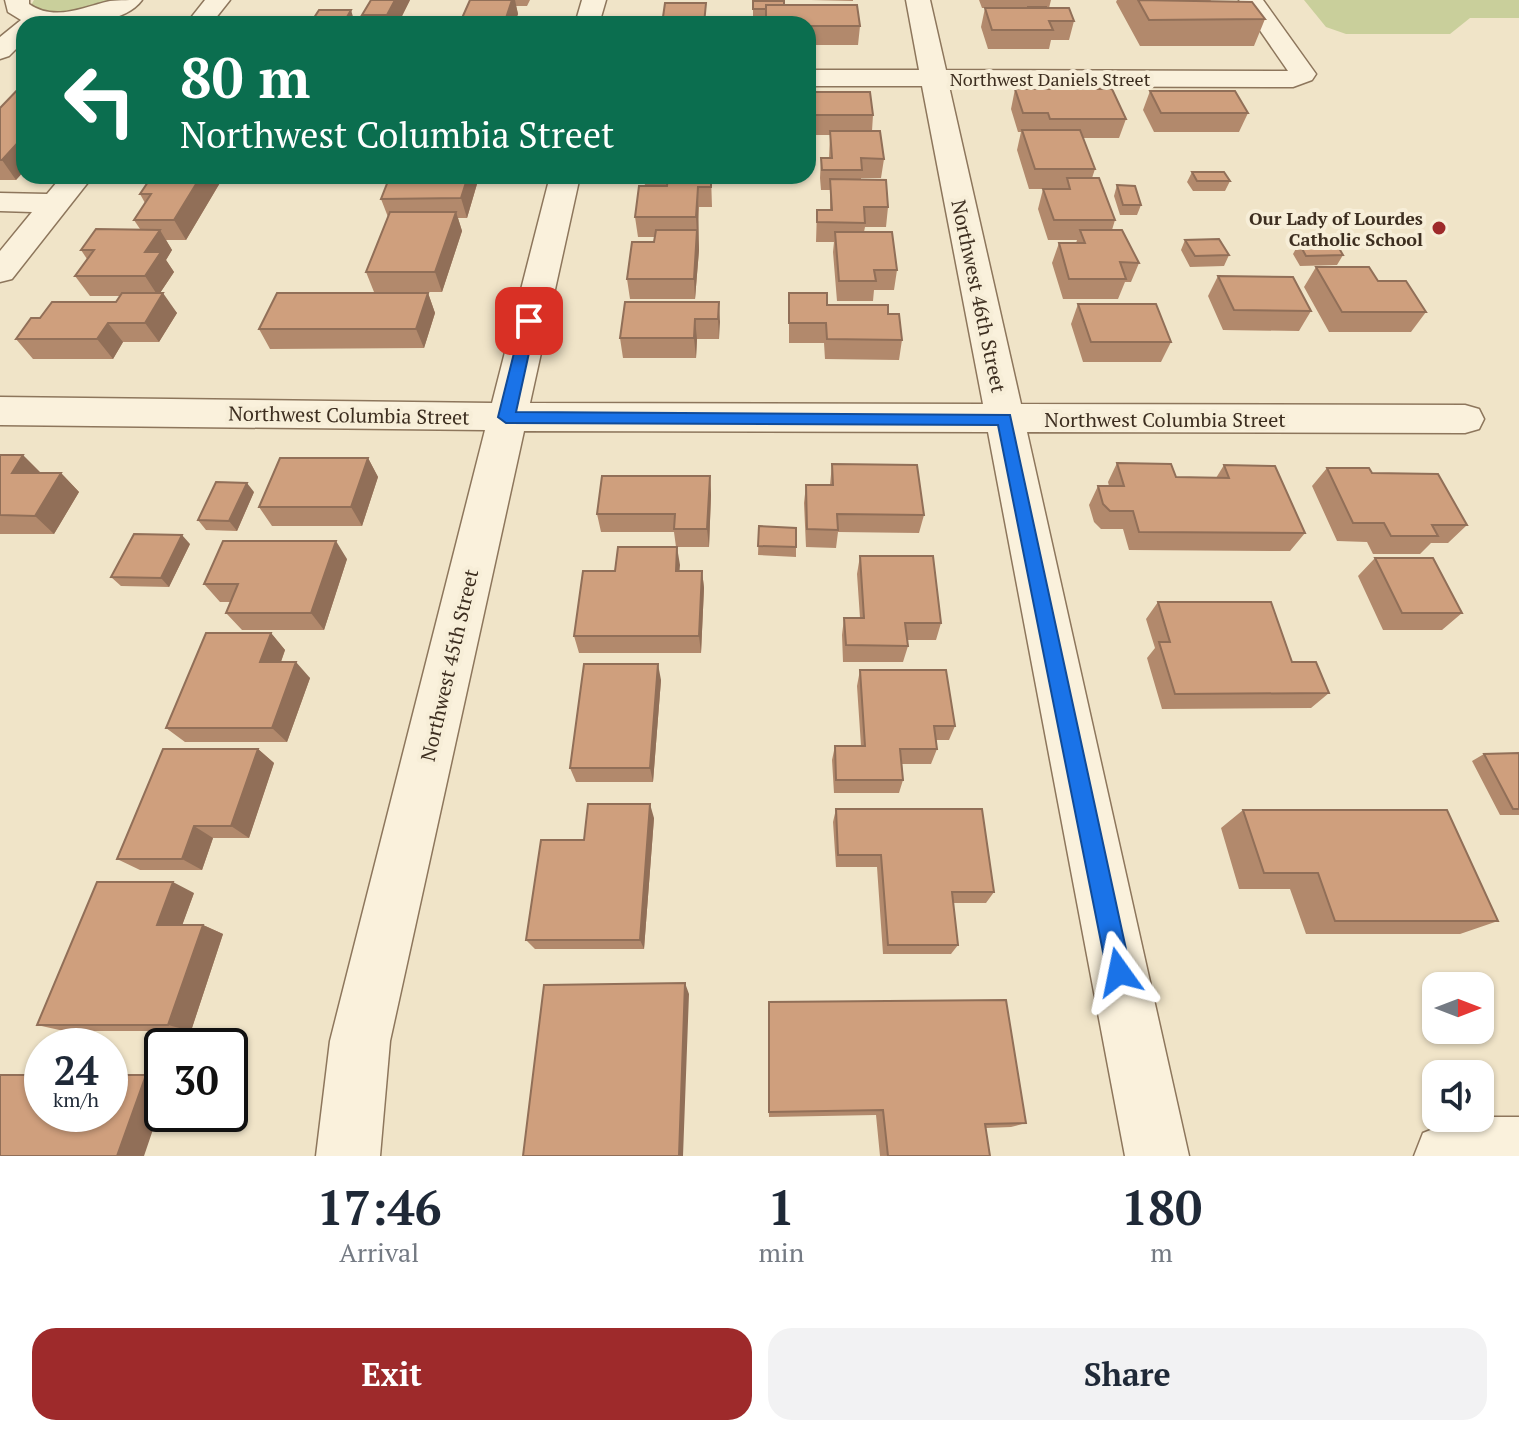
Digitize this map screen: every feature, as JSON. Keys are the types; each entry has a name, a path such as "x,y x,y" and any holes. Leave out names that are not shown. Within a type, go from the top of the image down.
{"street":[{"path":"17,16 82,16 130,0"},
{"path":"205,16 218,0"},
{"name":"Northwest 46th Street","path":"918,0 1157,1156"},
{"name":"Northwest Daniels Street","path":"816,78 1293,79 1303,74 1251,0"},
{"path":"0,51 16,18"},
{"path":"0,272 71,184"},
{"name":"Northwest 45th Street","path":"348,1156 360,1041 563,184"},
{"path":"0,202 56,203"},
{"name":"Northwest Columbia Street","path":"0,411 506,417 1465,419"},
{"path":"1446,1156 1463,1149 1519,1149"}],"green space":[{"path":"34,0 112,0 92,10 62,14 30,7"},
{"path":"1304,0 1519,0 1519,18 1470,18 1450,34 1346,34 1326,27"}],"building":[{"path":"371,0 395,0 387,15 362,15"},
{"path":"470,0 512,0 507,16 463,16"},
{"path":"1138,0 1252,2 1265,19 1149,20"},
{"path":"753,1 784,1 784,5 753,9"},
{"path":"665,3 706,3 705,16 663,16"},
{"path":"766,5 857,5 860,26 816,26 816,16 766,16"},
{"path":"985,8 1069,8 1074,21 1049,21 1053,30 992,30"},
{"path":"319,10 351,10 348,16 315,16"},
{"path":"1015,89 1112,89 1126,119 1050,119 1048,113 1023,113"},
{"path":"16,91 16,145 2,160 0,160 0,108"},
{"path":"1150,91 1235,91 1248,113 1161,113"},
{"path":"816,92 870,92 873,115 816,115"},
{"path":"1022,130 1080,130 1095,169 1035,169"},
{"path":"830,131 880,131 884,159 861,158 862,170 822,170 821,158 832,158"},
{"path":"1192,172 1224,172 1230,181 1197,181"},
{"path":"1067,178 1099,178 1115,220 1054,220 1043,189 1070,189"},
{"path":"830,179 886,180 888,207 864,207 865,223 817,222 817,210 832,210"},
{"path":"147,184 196,184 174,220 134,220 151,194 140,194"},
{"path":"387,184 465,184 461,198 381,199"},
{"path":"711,184 711,187 698,187 696,217 635,217 639,186"},
{"path":"1117,185 1135,186 1141,205 1123,205"},
{"path":"390,212 456,212 435,272 366,272"},
{"path":"96,229 160,230 145,252 161,252 145,276 75,276 94,250 81,250"},
{"path":"656,230 697,230 694,279 627,279 632,242 654,242"},
{"path":"1080,230 1122,230 1139,263 1120,262 1126,279 1069,279 1059,243 1085,243"},
{"path":"835,232 892,232 897,270 874,270 876,281 839,281"},
{"path":"1219,239 1229,255 1195,256 1185,240"},
{"path":"1299,243 1336,243 1343,255 1306,256"},
{"path":"1316,267 1369,267 1378,281 1406,281 1426,312 1342,312"},
{"path":"1218,276 1293,277 1311,311 1234,310"},
{"path":"122,293 163,293 145,323 108,323 97,339 16,339 31,318 40,318 52,302 116,302"},
{"path":"277,293 428,293 416,329 259,329"},
{"path":"789,293 827,293 827,305 888,305 888,314 899,314 902,340 827,339 826,323 789,323"},
{"path":"625,302 719,302 718,319 695,319 694,338 620,338"},
{"path":"1078,304 1156,304 1171,342 1091,342"},
{"path":"0,455 23,455 12,473 61,473 35,516 0,515"},
{"path":"280,458 368,458 351,507 259,507"},
{"path":"1117,463 1171,464 1176,477 1229,478 1224,465 1275,466 1305,533 1139,532 1133,511 1110,511 1103,504 1098,486 1124,486"},
{"path":"832,464 917,465 924,515 837,514 838,530 807,529 806,485 833,485"},
{"path":"1327,468 1369,468 1372,473 1438,474 1467,525 1432,525 1438,536 1391,536 1384,523 1353,523"},
{"path":"602,476 710,476 707,529 674,529 675,514 597,514"},
{"path":"216,482 247,483 229,521 198,520"},
{"path":"759,526 796,528 796,547 758,546"},
{"path":"134,534 182,535 161,578 111,577"},
{"path":"223,541 336,541 311,613 226,613 238,584 204,584"},
{"path":"618,547 677,547 676,571 702,571 699,636 574,636 583,571 615,571"},
{"path":"860,556 933,556 941,623 905,623 908,646 846,645 844,618 864,618"},
{"path":"1375,558 1433,558 1462,613 1402,613"},
{"path":"1158,602 1271,602 1292,662 1316,662 1329,693 1175,694 1159,642 1170,642"},
{"path":"206,633 271,633 260,662 296,662 272,728 166,728"},
{"path":"584,664 658,664 650,768 570,768"},
{"path":"860,670 946,670 955,726 934,726 937,749 900,749 903,780 836,780 835,746 865,746"},
{"path":"163,749 258,749 231,826 194,826 182,859 117,859"},
{"path":"1519,753 1519,809 1513,809 1484,754"},
{"path":"588,804 650,804 640,940 526,940 541,840 584,840"},
{"path":"836,809 982,809 994,892 952,892 958,945 888,945 881,855 838,855"},
{"path":"1243,810 1447,810 1498,921 1335,921 1318,873 1264,873"},
{"path":"97,882 173,882 157,925 203,925 168,1025 37,1025"},
{"path":"685,983 679,1156 523,1156 544,985"},
{"path":"1006,1000 1026,1123 985,1124 990,1156 888,1156 883,1110 769,1112 769,1002"},
{"path":"0,1075 24,1075 24,1132 126,1132 117,1156 0,1156"},
{"path":"128,1075 144,1075 128,1125"}],"place":[{"name":"Our Lady of Lourdes Catholic School","path":"1439,228"}],"route":[{"path":"529,321 506,417 1005,419 1119,972"}]}
